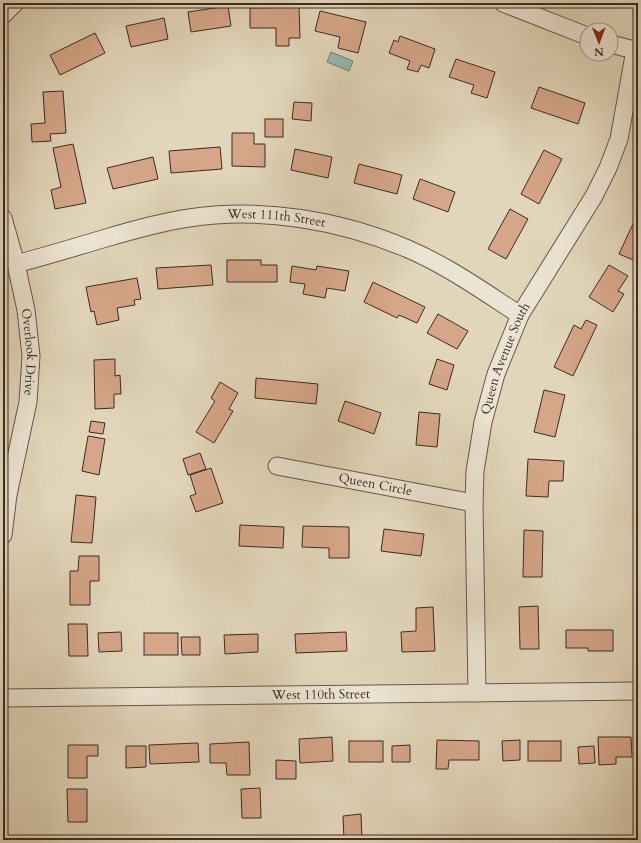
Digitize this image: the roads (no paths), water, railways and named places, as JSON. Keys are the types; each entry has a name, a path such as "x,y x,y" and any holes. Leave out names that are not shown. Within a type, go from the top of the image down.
{"street":[{"path":"3,15 15,3"},
{"path":"504,3 579,33"},
{"path":"619,46 637,50"},
{"name":"Queen Avenue South","path":"477,693 474,471 483,422 496,374 520,315 594,196 608,168 619,138 637,50"},
{"name":"West 111th Street","path":"16,264 147,226 189,218 230,214 272,215 318,221 364,233 409,249 450,270 520,315"},
{"name":"Overlook Drive","path":"3,218 16,264 26,310 31,356 28,402 8,495 3,535"},
{"name":"Queen Circle","path":"276,466 474,503"},
{"name":"West 110th Street","path":"3,698 638,692"}],"water":[{"path":"331,52 353,61 349,71 327,62"}]}
